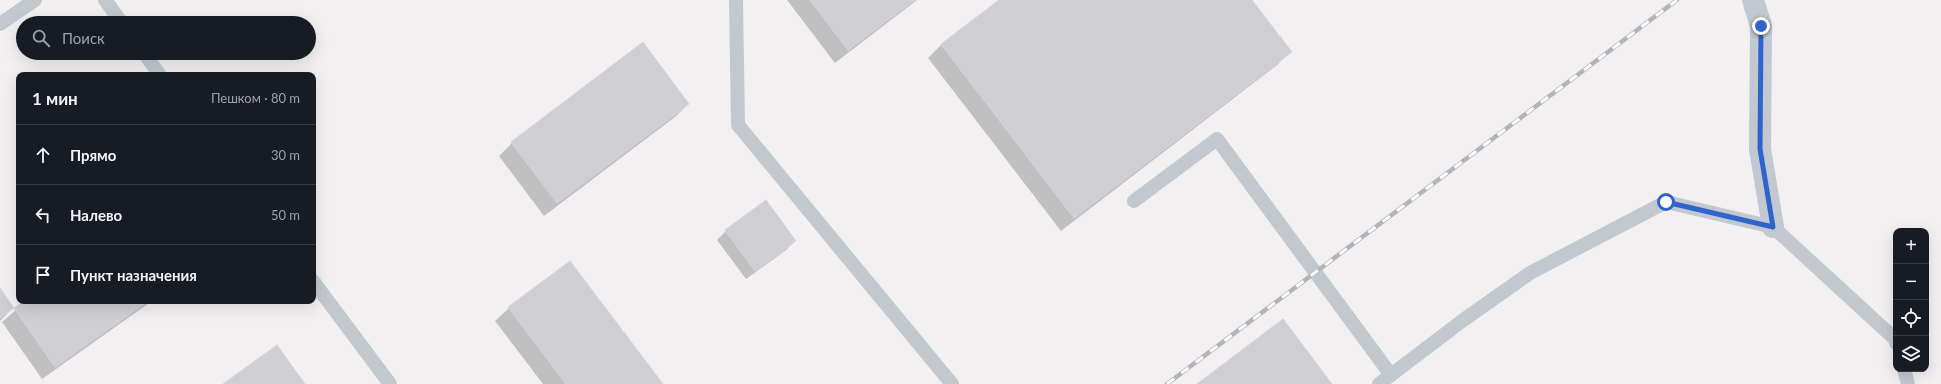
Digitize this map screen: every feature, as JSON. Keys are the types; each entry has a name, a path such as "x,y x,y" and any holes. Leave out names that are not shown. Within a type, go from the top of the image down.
{"street":[{"path":"1753,0 1761,26 1760,149 1773,227"}],"lane":[{"path":"0,24 35,0"},
{"path":"104,0 117,16"},
{"path":"736,0 738,125 952,384"},
{"path":"149,60 158,72"},
{"path":"1134,201 1217,139 1391,375"},
{"path":"1379,384 1462,321 1530,273 1666,202 1773,227 1893,337"},
{"path":"316,285 390,384"},
{"path":"1905,372 1908,384"}],"building":[{"path":"810,0 915,0 848,50"},
{"path":"999,0 1252,0 1292,52 1074,218 941,44"},
{"path":"643,42 689,104 557,203 511,142"},
{"path":"766,200 796,241 755,271 725,230"},
{"path":"570,261 663,384 566,384 508,307"},
{"path":"0,288 14,308 0,318"},
{"path":"20,304 144,304 55,367 14,308"},
{"path":"1283,319 1332,384 1197,384"},
{"path":"277,345 305,384 223,384"}],"railway":[{"path":"1167,384 1677,0"}],"route":[{"path":"1666,202 1773,227 1760,149 1761,26"}]}
